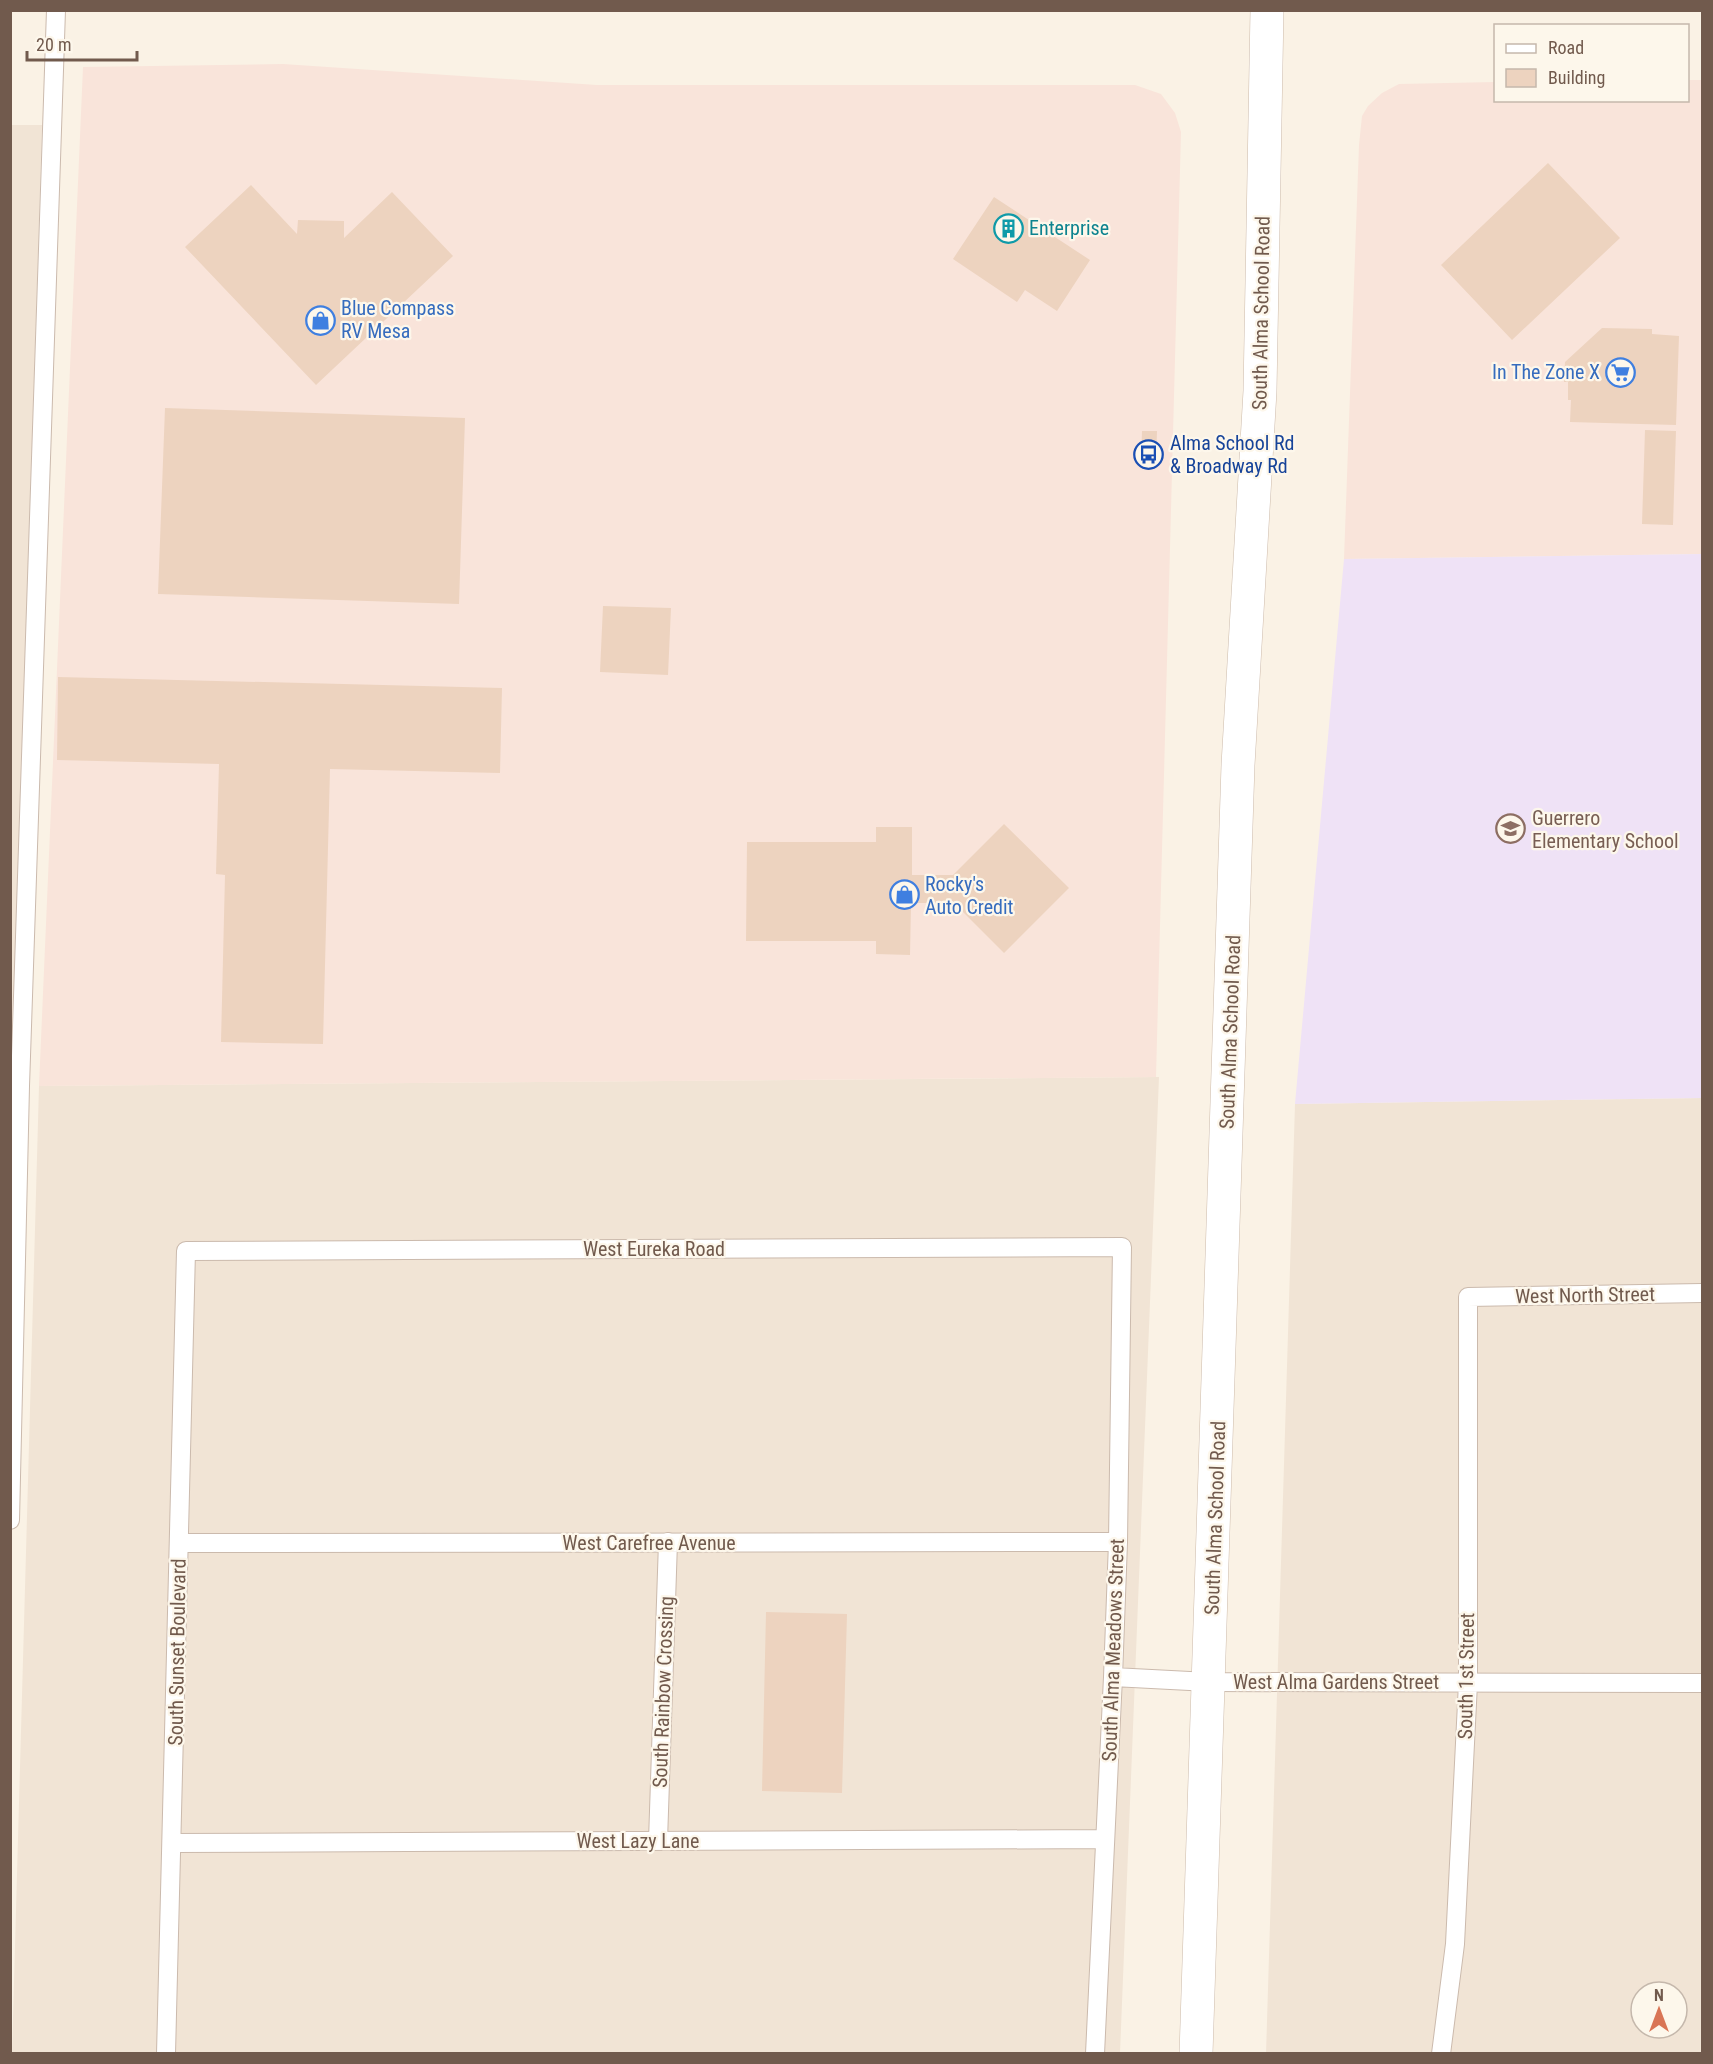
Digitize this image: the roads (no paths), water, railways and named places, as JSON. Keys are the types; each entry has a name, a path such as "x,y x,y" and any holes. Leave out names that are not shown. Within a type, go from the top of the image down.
{"main road":[{"name":"South Alma School Road","path":"1196,2054 1238,765 1260,391 1267,10"}],"lane":[{"path":"10,1520 20,1086 56,10"},
{"name":"West Eureka Road","path":"186,1251 1122,1247"},
{"name":"South Alma Meadows Street","path":"1095,2054 1118,1542 1122,1247"},
{"name":"South Sunset Boulevard","path":"166,2054 186,1251"},
{"name":"West North Street","path":"1468,1297 1702,1293"},
{"name":"South 1st Street","path":"1441,2054 1455,1944 1468,1683 1468,1297"},
{"name":"South Rainbow Crossing","path":"658,1841 668,1542"},
{"name":"West Carefree Avenue","path":"179,1543 1118,1542"},
{"name":"West Alma Gardens Street","path":"1113,1677 1209,1682 1702,1683"},
{"name":"West Lazy Lane","path":"172,1843 1105,1839"}],"place":[{"name":"Enterprise","path":"1008,228"},
{"name":"Blue Compass RV Mesa","path":"320,320"},
{"name":"In The Zone X","path":"1621,372"},
{"name":"Alma School Rd & Broadway Rd","path":"1149,455"},
{"name":"Guerrero Elementary School","path":"1511,829"},
{"name":"Rocky's Auto Credit","path":"904,895"}]}
